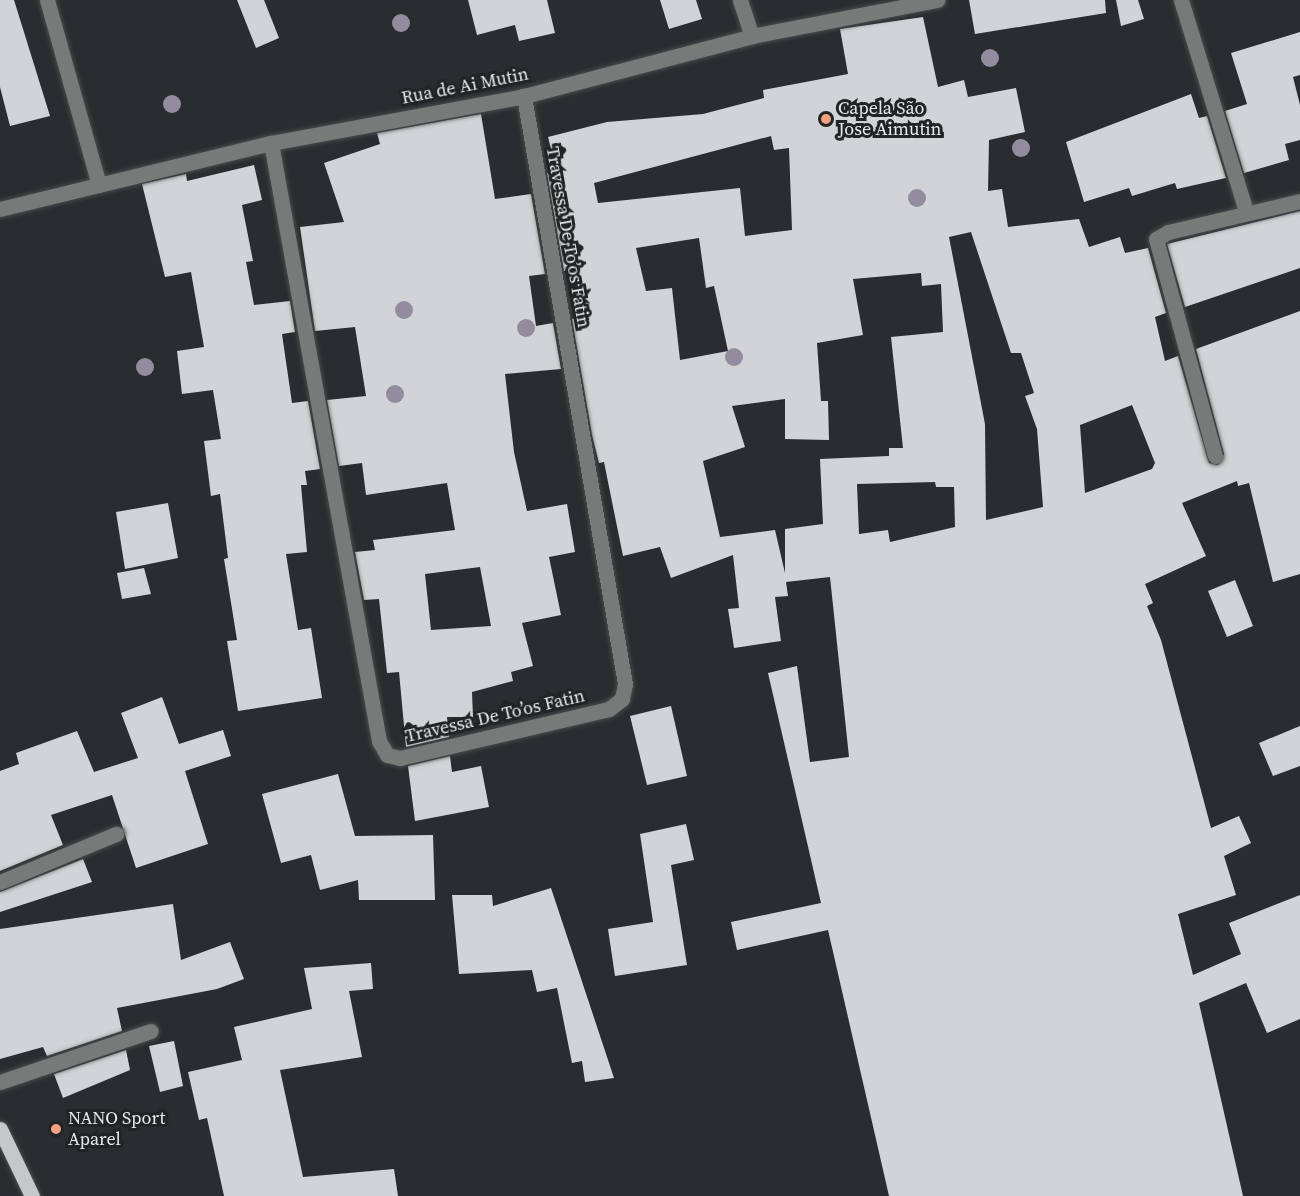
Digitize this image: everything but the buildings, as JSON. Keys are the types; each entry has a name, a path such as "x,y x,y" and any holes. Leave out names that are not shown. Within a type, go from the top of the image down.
{"main road":[{"path":"0,1129 32,1196"}],"street":[{"path":"47,0 99,185"},
{"path":"740,0 752,36"},
{"name":"Rua de Ai Mutin","path":"0,209 271,143 524,96 752,36 938,0"},
{"path":"1181,0 1246,211"},
{"name":"Travessa De To’os Fatin","path":"271,143 379,741 387,755 400,758 609,709 622,699 625,684 524,96"},
{"path":"1215,456 1156,239 1168,232 1246,211 1300,201"},
{"path":"0,882 116,834"},
{"path":"0,1082 151,1031"}],"place":[{"name":"Capela São Jose Aimutin","path":"826,119"},
{"name":"NANO Sport Aparel","path":"56,1129"}]}
